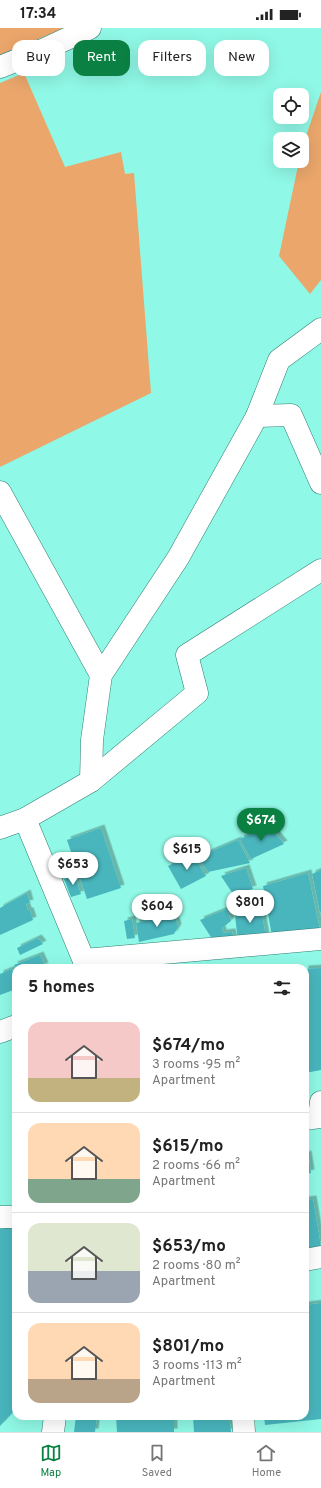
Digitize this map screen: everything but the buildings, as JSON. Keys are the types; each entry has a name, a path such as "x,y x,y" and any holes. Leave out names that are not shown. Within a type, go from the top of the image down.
{"street":[{"path":"0,66 45,49 90,28"},
{"path":"91,781 92,740 101,675 178,558 257,416 279,360 321,329"},
{"path":"257,416 290,415 321,483"},
{"path":"0,492 101,675"},
{"path":"0,828 25,819 91,781 197,692 187,655 321,570"},
{"path":"25,819 85,964 321,939"},
{"path":"0,1032 12,1028"},
{"path":"0,1217 12,1217"},
{"path":"309,1259 321,1257"},
{"path":"53,1432 54,1420"},
{"path":"243,1420 244,1432"}],"shaded area":[{"path":"0,28 65,28 36,40 12,40 12,50 0,55"},
{"path":"17,76 25,76 65,167 121,152 125,174 134,173 151,393 0,467 0,83"},
{"path":"321,92 321,280 310,294 279,256 298,168 309,168 309,132 307,132"}]}
